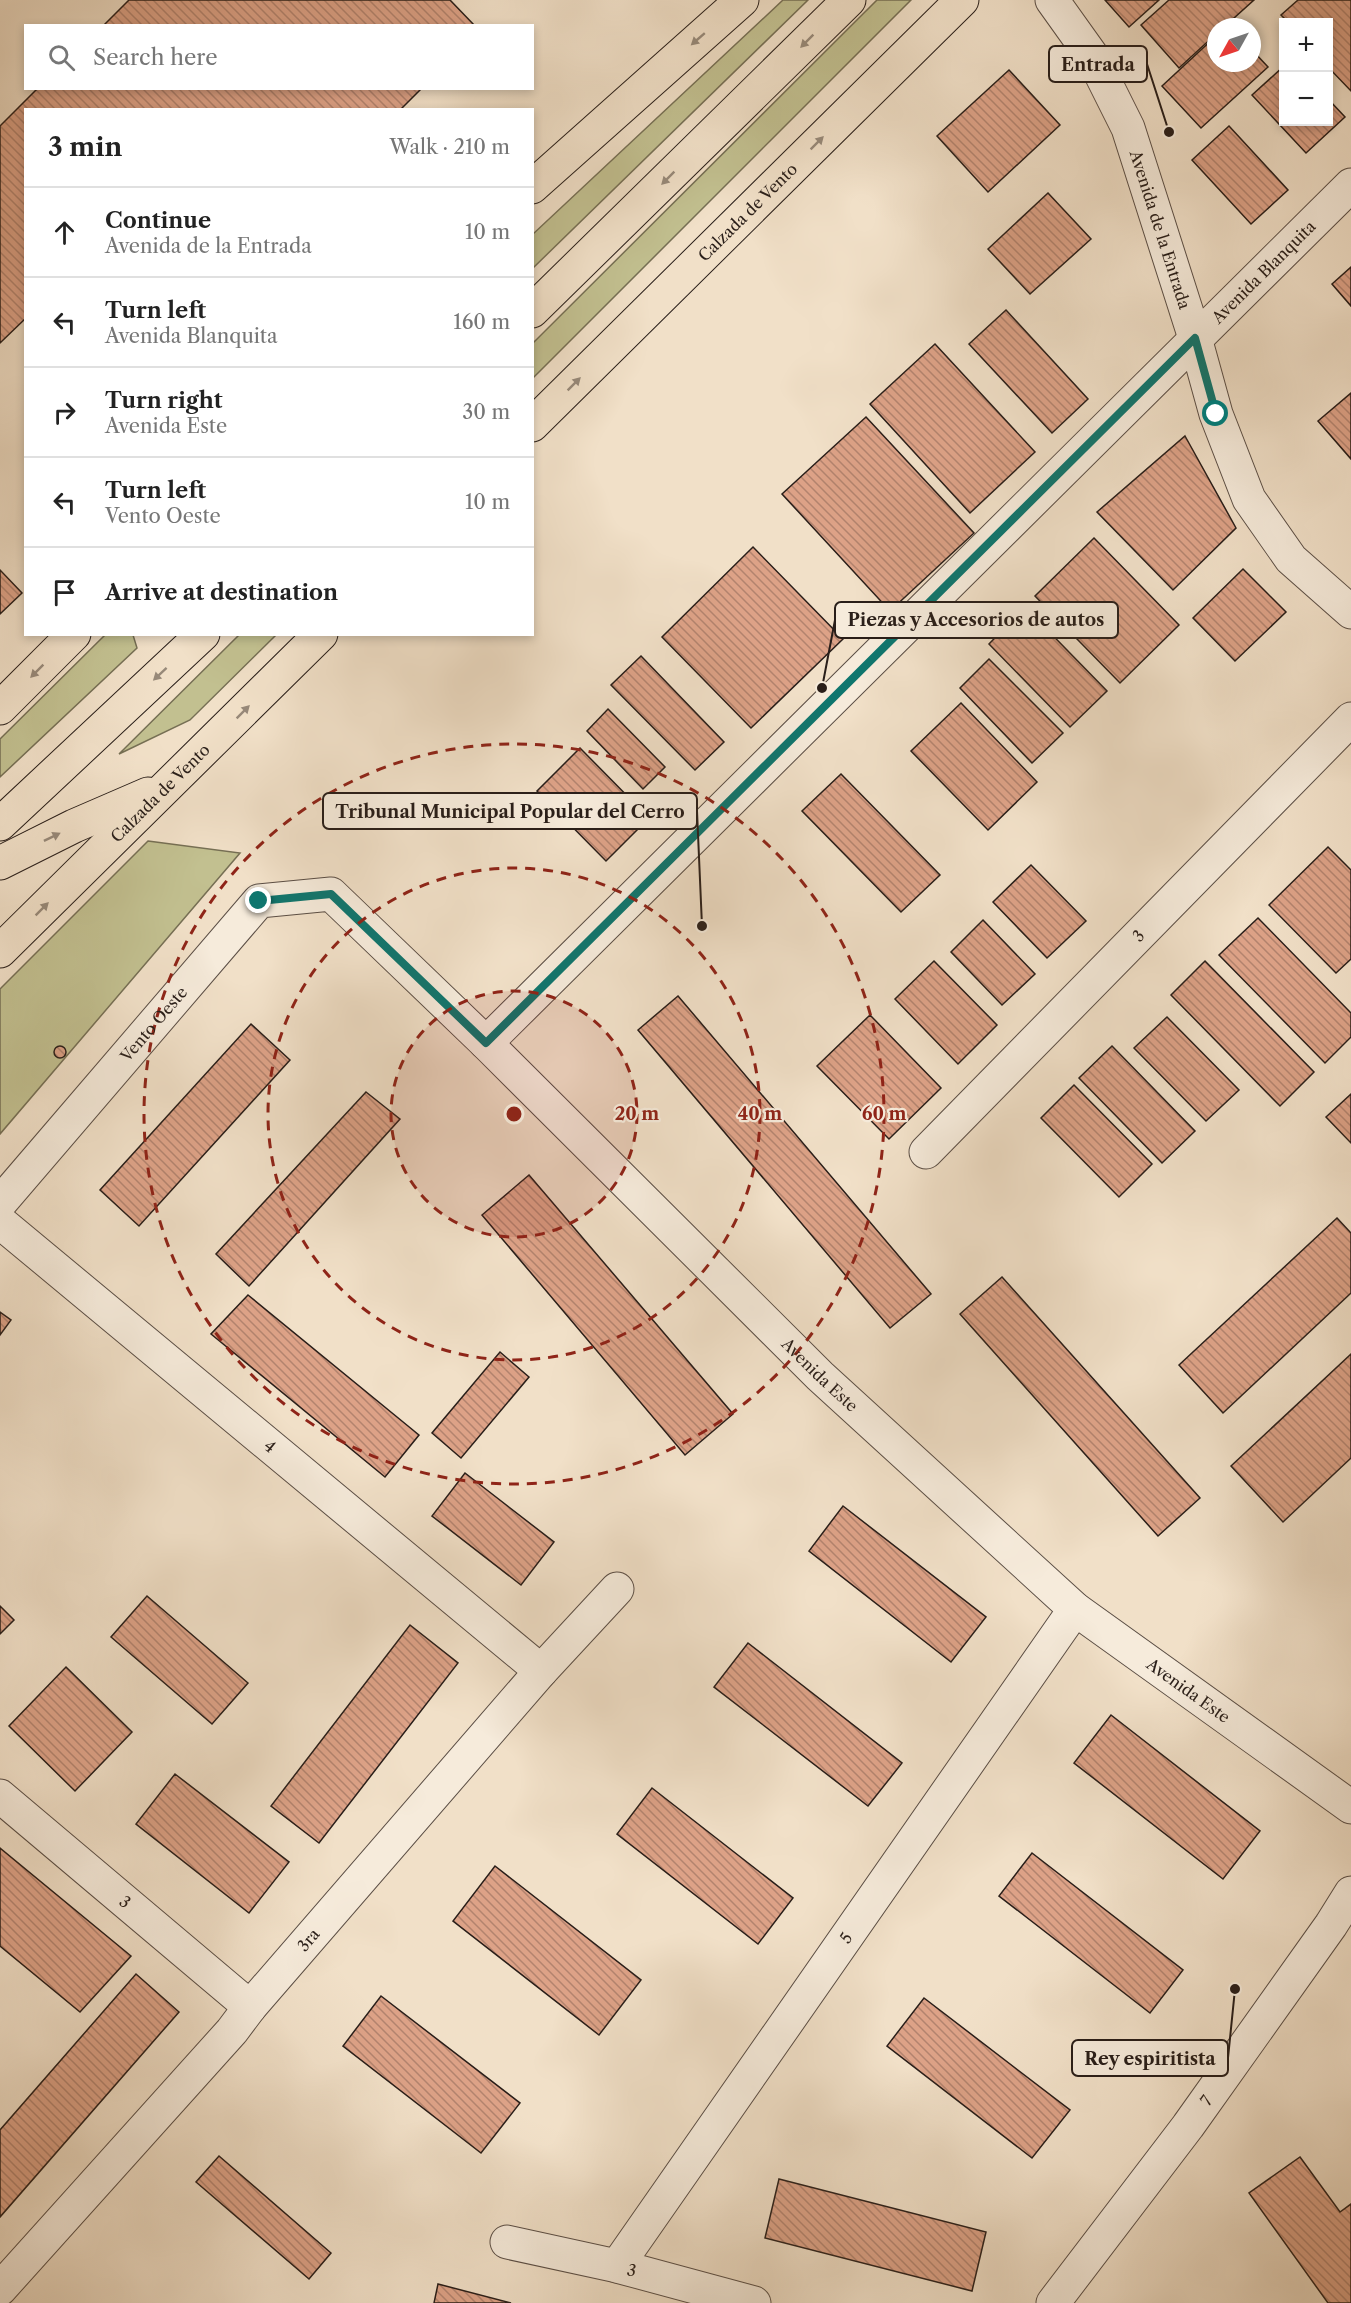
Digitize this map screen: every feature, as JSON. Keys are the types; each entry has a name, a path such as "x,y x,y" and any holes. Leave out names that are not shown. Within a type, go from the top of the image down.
{"main road":[{"path":"534,185 742,0"},
{"path":"534,309 849,0"},
{"name":"Calzada de Vento","path":"534,423 962,0"},
{"path":"0,708 72,636"},
{"path":"0,824 200,636"},
{"name":"Calzada de Vento","path":"0,951 319,636"},
{"path":"0,863 74,826 165,787"}],"street":[{"name":"Avenida de la Entrada","path":"1052,0 1092,56 1128,128 1195,338 1216,414 1249,499 1291,559 1351,612"},
{"name":"Avenida Blanquita","path":"486,1043 1351,184"},
{"name":"3","path":"926,1152 1351,719"},
{"name":"Avenida Este","path":"331,894 486,1043 820,1376 1075,1609 1351,1807"},
{"name":"Vento Oeste","path":"0,1203 259,901 331,894"},
{"name":"4","path":"0,1222 541,1671"},
{"name":"3ra","path":"0,2289 232,2031 250,2007 541,1671 617,1589"},
{"name":"5","path":"617,2266 1075,1609"},
{"name":"3","path":"0,1796 250,2007"},
{"name":"7","path":"1053,2303 1188,2126 1331,1925 1351,1893"},
{"name":"3","path":"507,2242 617,2266 754,2303"}],"shaded area":[{"path":"783,0 808,0 534,267 534,233"},
{"path":"877,0 911,0 534,377 534,342"},
{"path":"104,636 133,636 137,648 0,777 0,739"},
{"path":"238,636 275,636 190,720 119,754"},
{"path":"148,841 240,853 0,1134 0,989"}],"building":[{"path":"129,0 450,0 473,24 105,24"},
{"path":"1105,0 1159,0 1129,27"},
{"path":"1169,0 1254,0 1234,18 1207,18 1207,42 1179,68 1141,25"},
{"path":"1298,0 1351,0 1351,91 1333,72 1333,18 1284,18 1281,15"},
{"path":"1207,44 1207,72 1261,72 1261,60 1268,67 1201,128 1162,86"},
{"path":"1009,70 1060,125 988,192 937,136"},
{"path":"1279,71 1279,124 1252,95"},
{"path":"36,90 420,90 402,108 24,108 24,320 0,343 0,126"},
{"path":"1333,104 1345,117 1306,153 1281,126 1333,126"},
{"path":"1229,126 1288,190 1251,224 1192,160"},
{"path":"1048,193 1091,239 1030,294 988,249"},
{"path":"1351,267 1351,306 1332,284"},
{"path":"1006,310 1088,399 1052,433 969,344"},
{"path":"935,344 1035,452 970,513 870,404"},
{"path":"1351,393 1351,459 1318,421"},
{"path":"866,417 974,533 890,611 782,494"},
{"path":"1185,436 1236,528 1173,590 1097,512"},
{"path":"1094,538 1179,625 1120,683 1035,596"},
{"path":"753,547 843,639 751,728 662,637"},
{"path":"1243,569 1286,612 1235,661 1193,618"},
{"path":"0,570 22,593 0,614"},
{"path":"1025,607 1107,691 1070,727 989,644"},
{"path":"641,656 724,742 695,770 611,685"},
{"path":"989,659 1063,733 1032,763 960,688"},
{"path":"961,703 1037,782 988,830 911,751"},
{"path":"608,709 665,767 643,789 587,731"},
{"path":"580,748 649,818 606,861 537,791"},
{"path":"841,774 940,875 901,912 802,811"},
{"path":"1328,847 1351,870 1351,959 1336,973 1269,905"},
{"path":"1031,865 1086,921 1047,958 993,902"},
{"path":"1258,918 1351,1013 1351,1037 1325,1063 1219,955"},
{"path":"983,920 1035,974 1002,1005 951,952"},
{"path":"934,961 997,1025 958,1064 895,999"},
{"path":"1205,961 1314,1072 1280,1106 1171,995"},
{"path":"678,996 931,1294 890,1328 638,1030"},
{"path":"870,1015 941,1088 889,1139 817,1066"},
{"path":"1167,1017 1239,1090 1206,1121 1134,1048"},
{"path":"251,1024 290,1060 139,1226 100,1190"},
{"path":"62,1046 66,1052 62,1058 58,1058 54,1050"},
{"path":"1112,1046 1195,1131 1162,1163 1079,1078"},
{"path":"1074,1085 1152,1164 1119,1197 1041,1118"},
{"path":"366,1092 400,1119 249,1286 216,1254"},
{"path":"1351,1094 1351,1143 1326,1117"},
{"path":"529,1175 733,1414 685,1455 482,1215"},
{"path":"1337,1218 1351,1233 1351,1293 1223,1413 1179,1365"},
{"path":"1002,1277 1200,1498 1158,1536 960,1314"},
{"path":"248,1295 419,1435 385,1477 211,1334"},
{"path":"0,1312 11,1320 0,1335"},
{"path":"500,1352 529,1377 461,1458 432,1433"},
{"path":"1351,1354 1351,1458 1283,1522 1231,1466"},
{"path":"465,1473 554,1542 521,1585 432,1516"},
{"path":"843,1506 986,1617 951,1662 809,1551"},
{"path":"147,1596 248,1683 212,1724 111,1637"},
{"path":"0,1606 14,1620 0,1634"},
{"path":"410,1625 458,1663 319,1843 271,1806"},
{"path":"748,1643 902,1763 868,1806 714,1687"},
{"path":"66,1667 132,1732 75,1791 9,1726"},
{"path":"1111,1715 1260,1831 1223,1879 1074,1763"},
{"path":"175,1774 289,1862 249,1913 136,1824"},
{"path":"652,1788 793,1898 758,1944 617,1834"},
{"path":"0,1848 131,1956 80,2012 0,1946"},
{"path":"1032,1853 1183,1970 1150,2013 999,1896"},
{"path":"495,1866 641,1980 599,2035 453,1921"},
{"path":"136,1974 179,2012 0,2217 0,2130"},
{"path":"381,1996 520,2103 481,2153 343,2046"},
{"path":"924,1998 1070,2110 1032,2158 887,2046"},
{"path":"219,2156 331,2253 309,2279 196,2182"},
{"path":"1300,2157 1340,2212 1351,2204 1351,2303 1328,2303 1249,2193"},
{"path":"779,2179 986,2232 972,2291 765,2238"},
{"path":"438,2284 511,2303 434,2303"}],"place":[{"name":"Entrada","path":"1169,132"},
{"name":"Piezas y Accesorios de autos","path":"822,688"},
{"name":"Tribunal Municipal Popular del Cerro","path":"702,926"},
{"name":"Rey espiritista","path":"1235,1989"}],"route":[{"path":"259,901 331,894 486,1043 1195,338 1216,414"}]}
